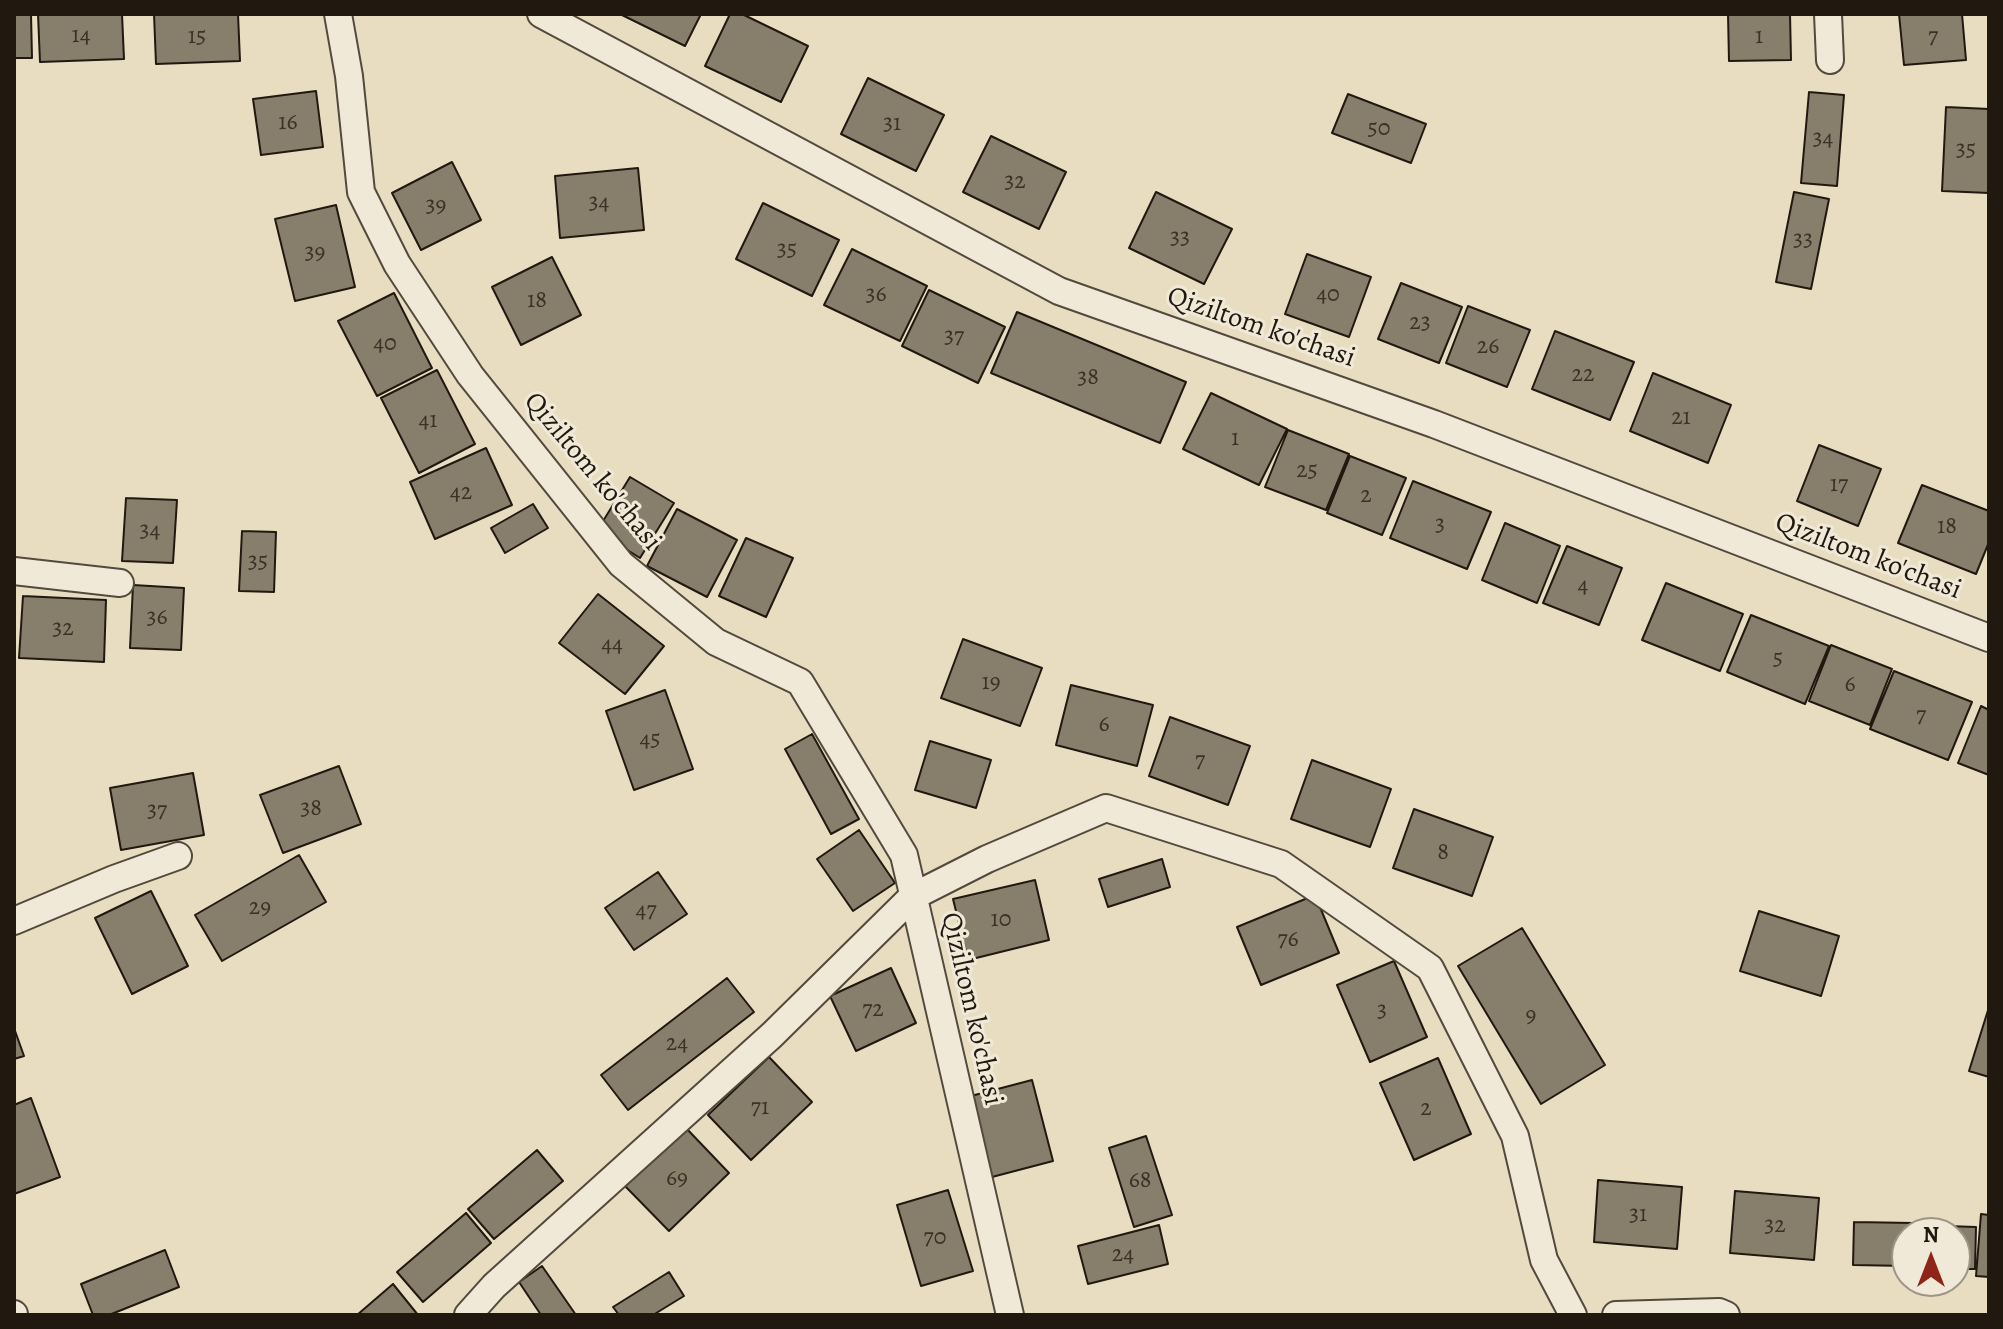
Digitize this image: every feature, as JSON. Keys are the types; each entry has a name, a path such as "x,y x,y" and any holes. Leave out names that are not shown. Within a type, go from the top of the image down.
{"street":[{"name":"Qiziltom ko'chasi","path":"338,14 349,76 361,192 397,264 470,375 621,564 716,642 800,682 904,855 1010,1315"},
{"name":"Qiziltom ko'chasi","path":"541,14 1059,291 1434,424 1989,638"},
{"path":"1828,14 1830,60"},
{"path":"14,571 120,583"},
{"path":"468,1315 494,1286 772,1035 912,897 987,859 1106,808 1281,864 1430,968 1515,1136 1544,1260 1573,1315"},
{"path":"14,921 178,856"},
{"path":"1616,1315 1719,1312 1726,1315"}],"building":[{"path":"14,14 31,14 32,58 14,58"},
{"path":"38,14 122,14 124,59 40,62"},
{"path":"154,14 238,14 240,61 156,64"},
{"path":"620,14 701,14 685,46"},
{"path":"730,14 742,14 808,46 781,102 705,66"},
{"path":"1728,14 1790,14 1791,60 1729,61"},
{"path":"1899,14 1962,14 1966,60 1904,65"},
{"path":"868,78 944,115 916,171 841,134"},
{"path":"316,91 323,147 261,155 253,99"},
{"path":"1809,92 1844,95 1837,186 1801,183"},
{"path":"1348,94 1426,124 1411,163 1332,133"},
{"path":"1946,107 1989,109 1989,193 1942,191"},
{"path":"991,136 1066,172 1039,229 963,192"},
{"path":"452,162 481,220 421,250 392,193"},
{"path":"638,168 644,230 560,238 555,176"},
{"path":"1156,192 1232,229 1204,284 1129,248"},
{"path":"1794,192 1829,199 1811,289 1776,282"},
{"path":"763,203 839,240 812,296 736,259"},
{"path":"336,205 355,287 295,301 275,219"},
{"path":"852,249 927,286 900,341 824,305"},
{"path":"1307,254 1371,277 1349,337 1285,314"},
{"path":"552,257 581,315 521,345 492,287"},
{"path":"1401,283 1462,307 1439,363 1378,339"},
{"path":"929,290 1005,327 978,383 902,346"},
{"path":"394,293 432,368 377,396 338,321"},
{"path":"1468,306 1530,330 1507,387 1446,363"},
{"path":"1017,312 1186,382 1160,443 991,373"},
{"path":"1555,331 1634,362 1610,420 1532,389"},
{"path":"437,370 475,444 419,473 381,398"},
{"path":"1653,373 1731,405 1708,463 1630,431"},
{"path":"1211,393 1287,429 1259,485 1183,449"},
{"path":"1288,430 1349,454 1326,510 1265,487"},
{"path":"1819,445 1881,469 1858,526 1797,501"},
{"path":"486,448 512,505 435,539 410,482"},
{"path":"1350,456 1406,478 1382,535 1327,513"},
{"path":"630,477 674,503 640,558 597,531"},
{"path":"1413,481 1491,512 1467,569 1390,538"},
{"path":"1922,485 1989,511 1989,542 1976,574 1898,543"},
{"path":"126,498 177,500 173,563 122,561"},
{"path":"533,504 548,528 505,553 491,528"},
{"path":"677,509 737,540 707,597 647,566"},
{"path":"1505,523 1560,546 1537,603 1482,580"},
{"path":"242,531 276,532 274,592 239,591"},
{"path":"746,538 793,558 766,617 719,596"},
{"path":"1567,546 1622,568 1599,625 1543,603"},
{"path":"1666,583 1743,614 1720,671 1642,640"},
{"path":"133,585 184,588 181,650 130,648"},
{"path":"598,594 664,646 625,694 559,643"},
{"path":"23,596 106,600 104,662 19,658"},
{"path":"1751,615 1829,646 1805,704 1727,672"},
{"path":"963,639 1042,668 1020,726 941,698"},
{"path":"1831,645 1892,669 1870,725 1809,701"},
{"path":"1894,671 1972,702 1948,760 1870,729"},
{"path":"1071,685 1153,705 1137,766 1056,745"},
{"path":"665,690 693,769 634,790 606,711"},
{"path":"1981,706 1989,710 1989,775 1958,763"},
{"path":"1170,717 1250,746 1228,805 1149,776"},
{"path":"812,734 859,819 831,834 785,749"},
{"path":"930,741 991,760 976,808 915,790"},
{"path":"1312,760 1391,789 1370,847 1291,819"},
{"path":"339,766 361,824 283,853 260,795"},
{"path":"193,773 204,835 121,850 110,788"},
{"path":"1414,809 1493,837 1472,896 1393,868"},
{"path":"859,830 895,883 853,911 817,859"},
{"path":"299,855 326,902 222,961 195,915"},
{"path":"1162,859 1170,887 1108,907 1099,879"},
{"path":"658,872 687,914 634,950 605,908"},
{"path":"1035,880 1049,940 968,960 953,899"},
{"path":"151,891 188,966 132,994 95,918"},
{"path":"1315,895 1339,953 1261,985 1237,927"},
{"path":"1759,911 1839,936 1821,996 1740,971"},
{"path":"1522,928 1605,1065 1541,1104 1458,966"},
{"path":"1394,961 1427,1037 1370,1062 1337,985"},
{"path":"891,968 916,1023 856,1051 830,996"},
{"path":"727,978 754,1012 628,1110 601,1075"},
{"path":"1989,1007 1989,1077 1969,1071"},
{"path":"14,1028 24,1056 14,1059"},
{"path":"769,1057 812,1102 751,1160 708,1115"},
{"path":"1438,1058 1471,1134 1414,1160 1380,1083"},
{"path":"1032,1080 1053,1161 992,1177 971,1096"},
{"path":"31,1098 60,1177 14,1194 14,1105"},
{"path":"686,1128 729,1173 669,1231 625,1186"},
{"path":"1146,1136 1172,1215 1134,1227 1109,1148"},
{"path":"537,1150 563,1181 494,1239 468,1209"},
{"path":"1598,1180 1682,1187 1677,1249 1594,1242"},
{"path":"948,1190 973,1271 921,1286 897,1205"},
{"path":"1735,1191 1819,1198 1814,1260 1730,1253"},
{"path":"466,1213 491,1243 423,1302 397,1272"},
{"path":"1981,1214 1989,1215 1989,1277 1976,1276"},
{"path":"1854,1222 1891,1223 1891,1266 1853,1265"},
{"path":"1159,1225 1168,1264 1088,1284 1078,1246"},
{"path":"1971,1227 1976,1227 1975,1269 1971,1269"},
{"path":"165,1250 179,1287 109,1315 93,1315 81,1284"},
{"path":"542,1266 576,1315 541,1315 519,1282"},
{"path":"669,1272 684,1296 653,1315 619,1315 613,1307"},
{"path":"393,1284 418,1315 357,1315"}]}
